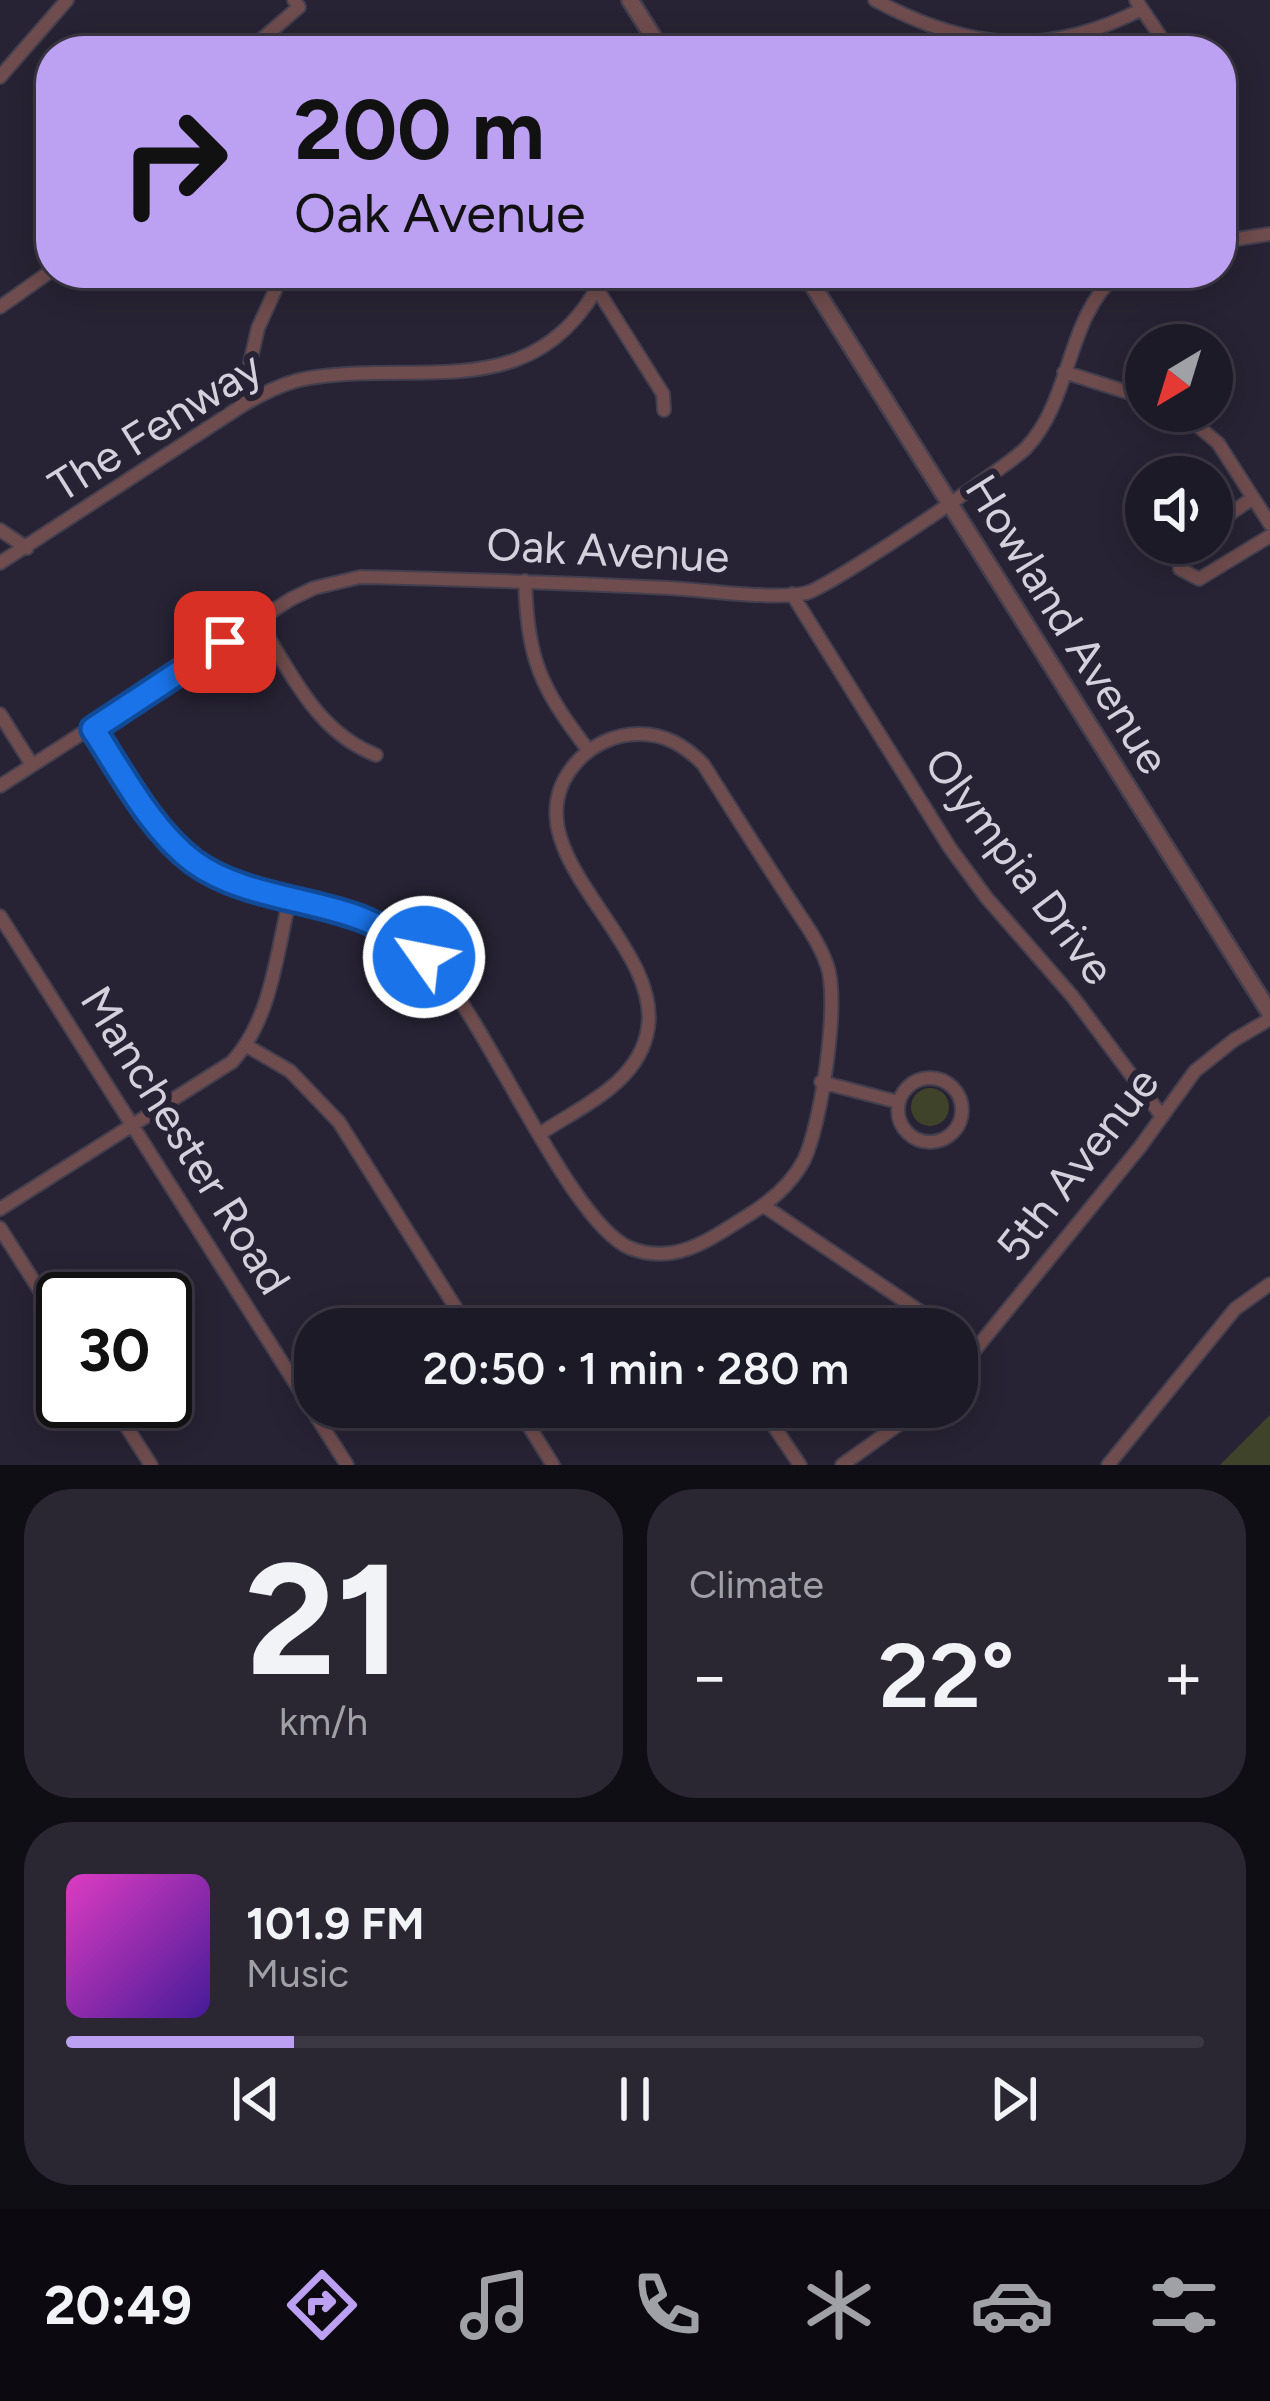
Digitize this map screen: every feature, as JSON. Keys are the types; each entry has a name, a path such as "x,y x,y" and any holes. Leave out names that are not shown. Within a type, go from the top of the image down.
{"street":[{"path":"0,77 67,0"},
{"path":"630,0 653,36"},
{"path":"875,0 952,36"},
{"path":"264,36 297,4"},
{"path":"1073,36 1100,29 1139,5 1159,36"},
{"path":"1236,239 1270,234"},
{"path":"0,307 36,282"},
{"path":"240,407 258,328 276,288"},
{"name":"Howland Avenue","path":"814,288 1270,1016"},
{"name":"Oak Avenue","path":"0,786 258,620 314,588 360,577 810,593 1016,457 1031,442 1051,408 1084,317 1104,288"},
{"path":"597,289 663,394 664,410"},
{"name":"The Fenway","path":"0,563 240,407 280,386 313,377 464,373 500,365 555,337 597,289"},
{"path":"1064,372 1125,391"},
{"path":"1205,432 1218,443 1270,524"},
{"path":"1233,512 1253,498"},
{"path":"0,530 27,548"},
{"path":"1233,558 1270,536"},
{"path":"1180,564 1185,575 1199,579 1224,564"},
{"path":"525,580 527,632 535,664 556,708 589,751"},
{"name":"Olympia Drive","path":"792,594 950,848 1073,997 1161,1115"},
{"path":"258,620 322,719 351,746 376,755"},
{"path":"0,714 32,765"},
{"path":"93,729 179,849 195,863 232,882 359,918 395,935 424,957 455,992 595,1222 621,1244 654,1254 688,1250 764,1206 792,1179 814,1128 833,1008 828,966 819,946 703,764 680,744 651,734 616,737 589,751 564,780 558,797 563,848 640,976 649,1023 640,1055 618,1083 541,1133"},
{"path":"0,1209 216,1073 247,1046 263,1014 290,898"},
{"name":"Manchester Road","path":"0,916 347,1465"},
{"name":"5th Avenue","path":"978,1347 1212,1055 1270,1016"},
{"path":"247,1046 290,1071 339,1122 456,1308"},
{"path":"938,1079 955,1090 961,1119 948,1137 927,1143 900,1124 898,1102 909,1085 938,1079"},
{"path":"821,1082 898,1102"},
{"path":"764,1206 915,1308"},
{"path":"0,1228 36,1285"},
{"path":"1108,1465 1235,1309 1270,1284"},
{"path":"127,1428 151,1465"},
{"path":"530,1428 553,1465"},
{"path":"775,1428 800,1465"},
{"path":"842,1465 894,1428"}],"green space":[{"path":"930,1088 943,1094 949,1107 943,1120 930,1126 917,1120 911,1107 917,1094"},
{"path":"1270,1415 1270,1465 1220,1465"}],"route":[{"path":"225,642 93,729 165,834 195,863 232,882 359,918 424,957"}]}
